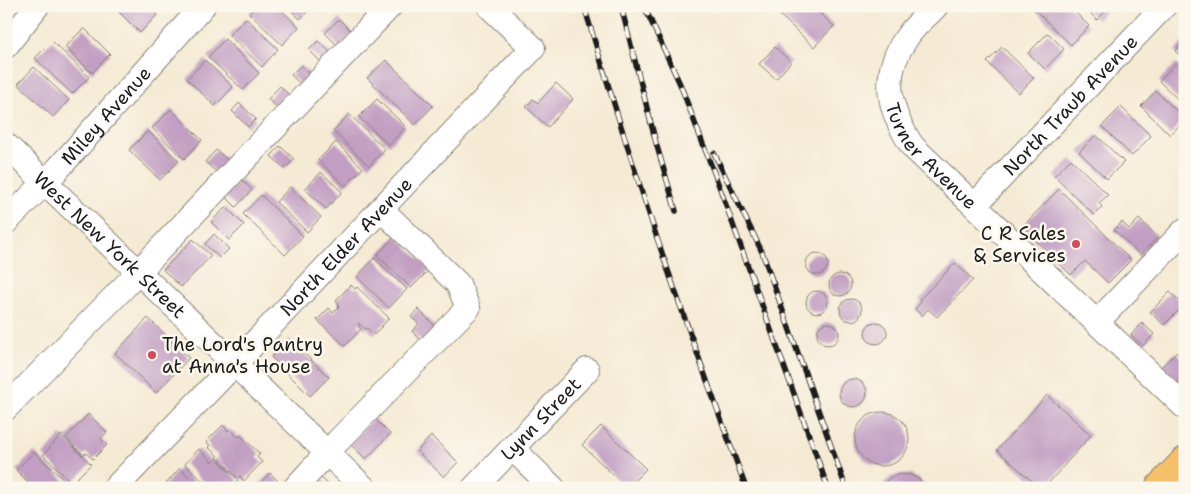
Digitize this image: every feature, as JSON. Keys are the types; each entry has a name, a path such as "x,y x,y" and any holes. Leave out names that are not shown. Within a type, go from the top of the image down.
{"main road":[{"path":"1159,488 1185,461"}],"street":[{"path":"6,46 36,6"},
{"name":"Miley Avenue","path":"6,222 45,182 203,6"},
{"path":"6,408 139,272 390,6"},
{"name":"North Elder Avenue","path":"115,488 533,48 489,6"},
{"name":"Turner Avenue","path":"936,6 907,36 891,71 890,86 893,106 899,124 913,147 1185,407"},
{"name":"North Traub Avenue","path":"975,205 1164,6"},
{"name":"West New York Street","path":"6,145 364,488"},
{"path":"295,488 468,308 458,284 381,209"},
{"path":"1097,322 1185,230"},
{"name":"Lynn Street","path":"474,488 587,370"},
{"path":"512,448 553,488"}],"building":[{"path":"113,6 151,6 158,14 140,33"},
{"path":"256,6 277,6 299,27 282,45 249,13"},
{"path":"287,6 313,6 300,19"},
{"path":"770,6 812,6 834,26 814,47"},
{"path":"1039,6 1069,6 1089,26 1071,45 1035,10"},
{"path":"1083,6 1111,6 1097,20"},
{"path":"246,18 278,49 262,67 229,35"},
{"path":"339,19 353,33 339,47 325,33"},
{"path":"84,28 110,54 92,73 65,47"},
{"path":"1048,33 1064,49 1045,69 1028,53"},
{"path":"225,39 259,73 243,90 208,57"},
{"path":"1185,40 1185,60 1175,51"},
{"path":"52,41 89,77 72,94 35,58"},
{"path":"318,41 332,54 323,64 309,50"},
{"path":"775,47 791,62 776,79 759,64"},
{"path":"1002,47 1034,78 1019,93 987,62"},
{"path":"205,60 233,87 215,106 187,79"},
{"path":"386,60 433,106 415,125 367,78"},
{"path":"1176,63 1185,71 1185,106 1159,81"},
{"path":"301,65 315,78 305,88 291,75"},
{"path":"34,67 69,100 53,117 18,84"},
{"path":"556,83 573,99 548,127 526,107 533,99 538,103"},
{"path":"280,86 295,101 283,113 268,99"},
{"path":"1156,91 1185,119 1170,135 1141,106"},
{"path":"377,99 406,127 389,145 359,117"},
{"path":"239,103 256,119 248,127 232,111"},
{"path":"1121,107 1151,136 1132,156 1102,126"},
{"path":"171,109 202,140 184,159 152,128"},
{"path":"349,114 385,149 369,166 333,131"},
{"path":"148,131 179,161 160,180 129,150"},
{"path":"1096,135 1124,162 1107,179 1079,152"},
{"path":"336,142 363,168 345,186 318,160"},
{"path":"280,146 294,159 285,169 271,156"},
{"path":"216,150 231,163 220,175 205,162"},
{"path":"1071,159 1108,195 1099,203 1102,207 1094,215 1054,176"},
{"path":"321,172 342,192 326,209 305,189"},
{"path":"241,179 252,190 236,207 225,196"},
{"path":"290,187 321,217 307,232 276,202"},
{"name":"C R Sales & Services","path":"1059,189 1131,260 1108,283 1085,261 1071,275 1022,227"},
{"path":"261,195 303,236 285,255 243,214"},
{"path":"226,207 244,225 229,240 211,222"},
{"path":"1139,219 1158,237 1140,255 1114,230 1122,222 1129,229"},
{"path":"214,234 229,249 220,258 205,244"},
{"path":"395,236 430,269 411,288 377,255"},
{"path":"193,239 211,256 181,287 163,270"},
{"path":"817,253 825,256 828,264 825,272 817,275 809,272 806,264 809,256"},
{"path":"374,258 407,289 389,308 357,277"},
{"path":"955,263 973,280 937,317 928,309 922,316 915,309 921,302 919,300"},
{"path":"840,274 848,277 851,285 848,293 840,296 832,293 829,285 832,277"},
{"path":"351,285 355,289 357,287 389,318 374,335 359,323 358,325 361,329 345,346 317,320 329,308 333,313 339,307 336,300"},
{"path":"817,291 825,294 828,302 825,310 817,313 809,310 806,302 809,294"},
{"path":"1170,292 1184,305 1164,325 1150,312"},
{"path":"851,299 859,302 862,310 859,318 851,321 843,318 840,310 843,302"},
{"path":"418,309 440,331 425,345 412,331 419,324 411,317"},
{"name":"The Lord's Pantry at Anna's House","path":"148,318 189,358 156,393 115,353"},
{"path":"876,322 884,325 887,333 884,341 876,344 868,341 865,333 868,325"},
{"path":"828,323 836,326 839,334 836,342 828,345 820,342 817,334 820,326"},
{"path":"1142,323 1154,334 1143,346 1131,335"},
{"path":"289,339 329,377 310,396 271,357"},
{"path":"1176,352 1185,360 1185,394 1167,377 1169,375 1161,367"},
{"path":"853,379 863,383 867,393 863,403 853,407 843,403 839,393 843,383"},
{"path":"1047,395 1091,435 1044,488 1040,488 997,450"},
{"path":"882,412 892,414 901,420 907,429 909,439 907,449 901,458 892,464 882,466 872,464 863,458 857,449 855,439 857,429 863,420 872,414"},
{"path":"88,414 107,432 101,439 107,445 93,459 86,453 83,455 66,438"},
{"path":"374,418 390,434 366,459 350,444"},
{"path":"223,425 228,431 230,429 238,437 240,435 260,454 257,457 262,462 244,481 240,476 238,478 217,457 206,442"},
{"path":"601,426 646,469 627,488 582,445"},
{"path":"61,435 91,464 72,483 43,455"},
{"path":"431,436 458,462 444,477 417,451"},
{"path":"199,449 212,462 216,458 238,480 231,488 210,488 185,464"},
{"path":"34,452 68,484 65,488 34,488 16,470"},
{"path":"180,468 200,488 162,488"},
{"path":"270,473 283,486 282,488 255,488"},
{"path":"316,473 332,488 302,488"},
{"path":"900,474 911,475 919,479 927,488 881,488 891,477"}],"railway":[{"path":"584,6 658,241 746,488"},
{"path":"621,6 656,143 676,211"},
{"path":"644,6 680,84 718,183 828,488"},
{"path":"714,153 762,252 846,488"}],"place":[{"name":"C R Sales & Services","path":"1076,244"},
{"name":"The Lord's Pantry at Anna's House","path":"152,355"}]}
